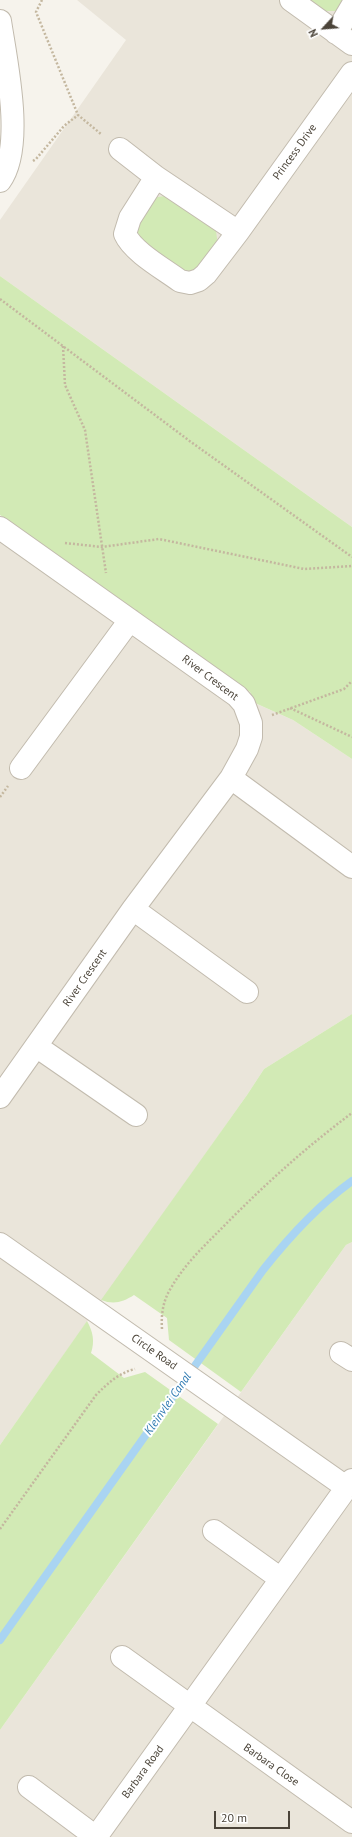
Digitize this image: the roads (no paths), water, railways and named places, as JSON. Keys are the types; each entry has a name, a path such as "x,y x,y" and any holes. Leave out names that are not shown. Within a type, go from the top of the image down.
{"street":[{"path":"291,0 344,38 352,6"},
{"path":"0,21 11,100 12,144 3,177"},
{"name":"Princess Drive","path":"156,177 130,218 125,234 134,247 180,281 190,283 199,280 206,274 238,232 352,73"},
{"path":"120,149 156,177 238,232"},
{"name":"River Crescent","path":"0,528 238,696 244,704 251,724 251,736 247,749 231,778 133,910 0,1097"},
{"path":"21,768 130,620"},
{"path":"231,778 352,866"},
{"path":"133,910 247,992"},
{"path":"36,1046 136,1115"},
{"name":"Circle Road","path":"0,1244 154,1351 233,1409 349,1484"},
{"name":"Barbara Road","path":"29,1787 96,1837 349,1484"},
{"path":"214,1531 281,1580"},
{"path":"122,1657 190,1707"},
{"name":"Barbara Close","path":"190,1707 352,1822"}],"waterway":[{"name":"Kleinvlei Canal","path":"0,1640 263,1270 304,1222 315,1211 352,1181"}]}
